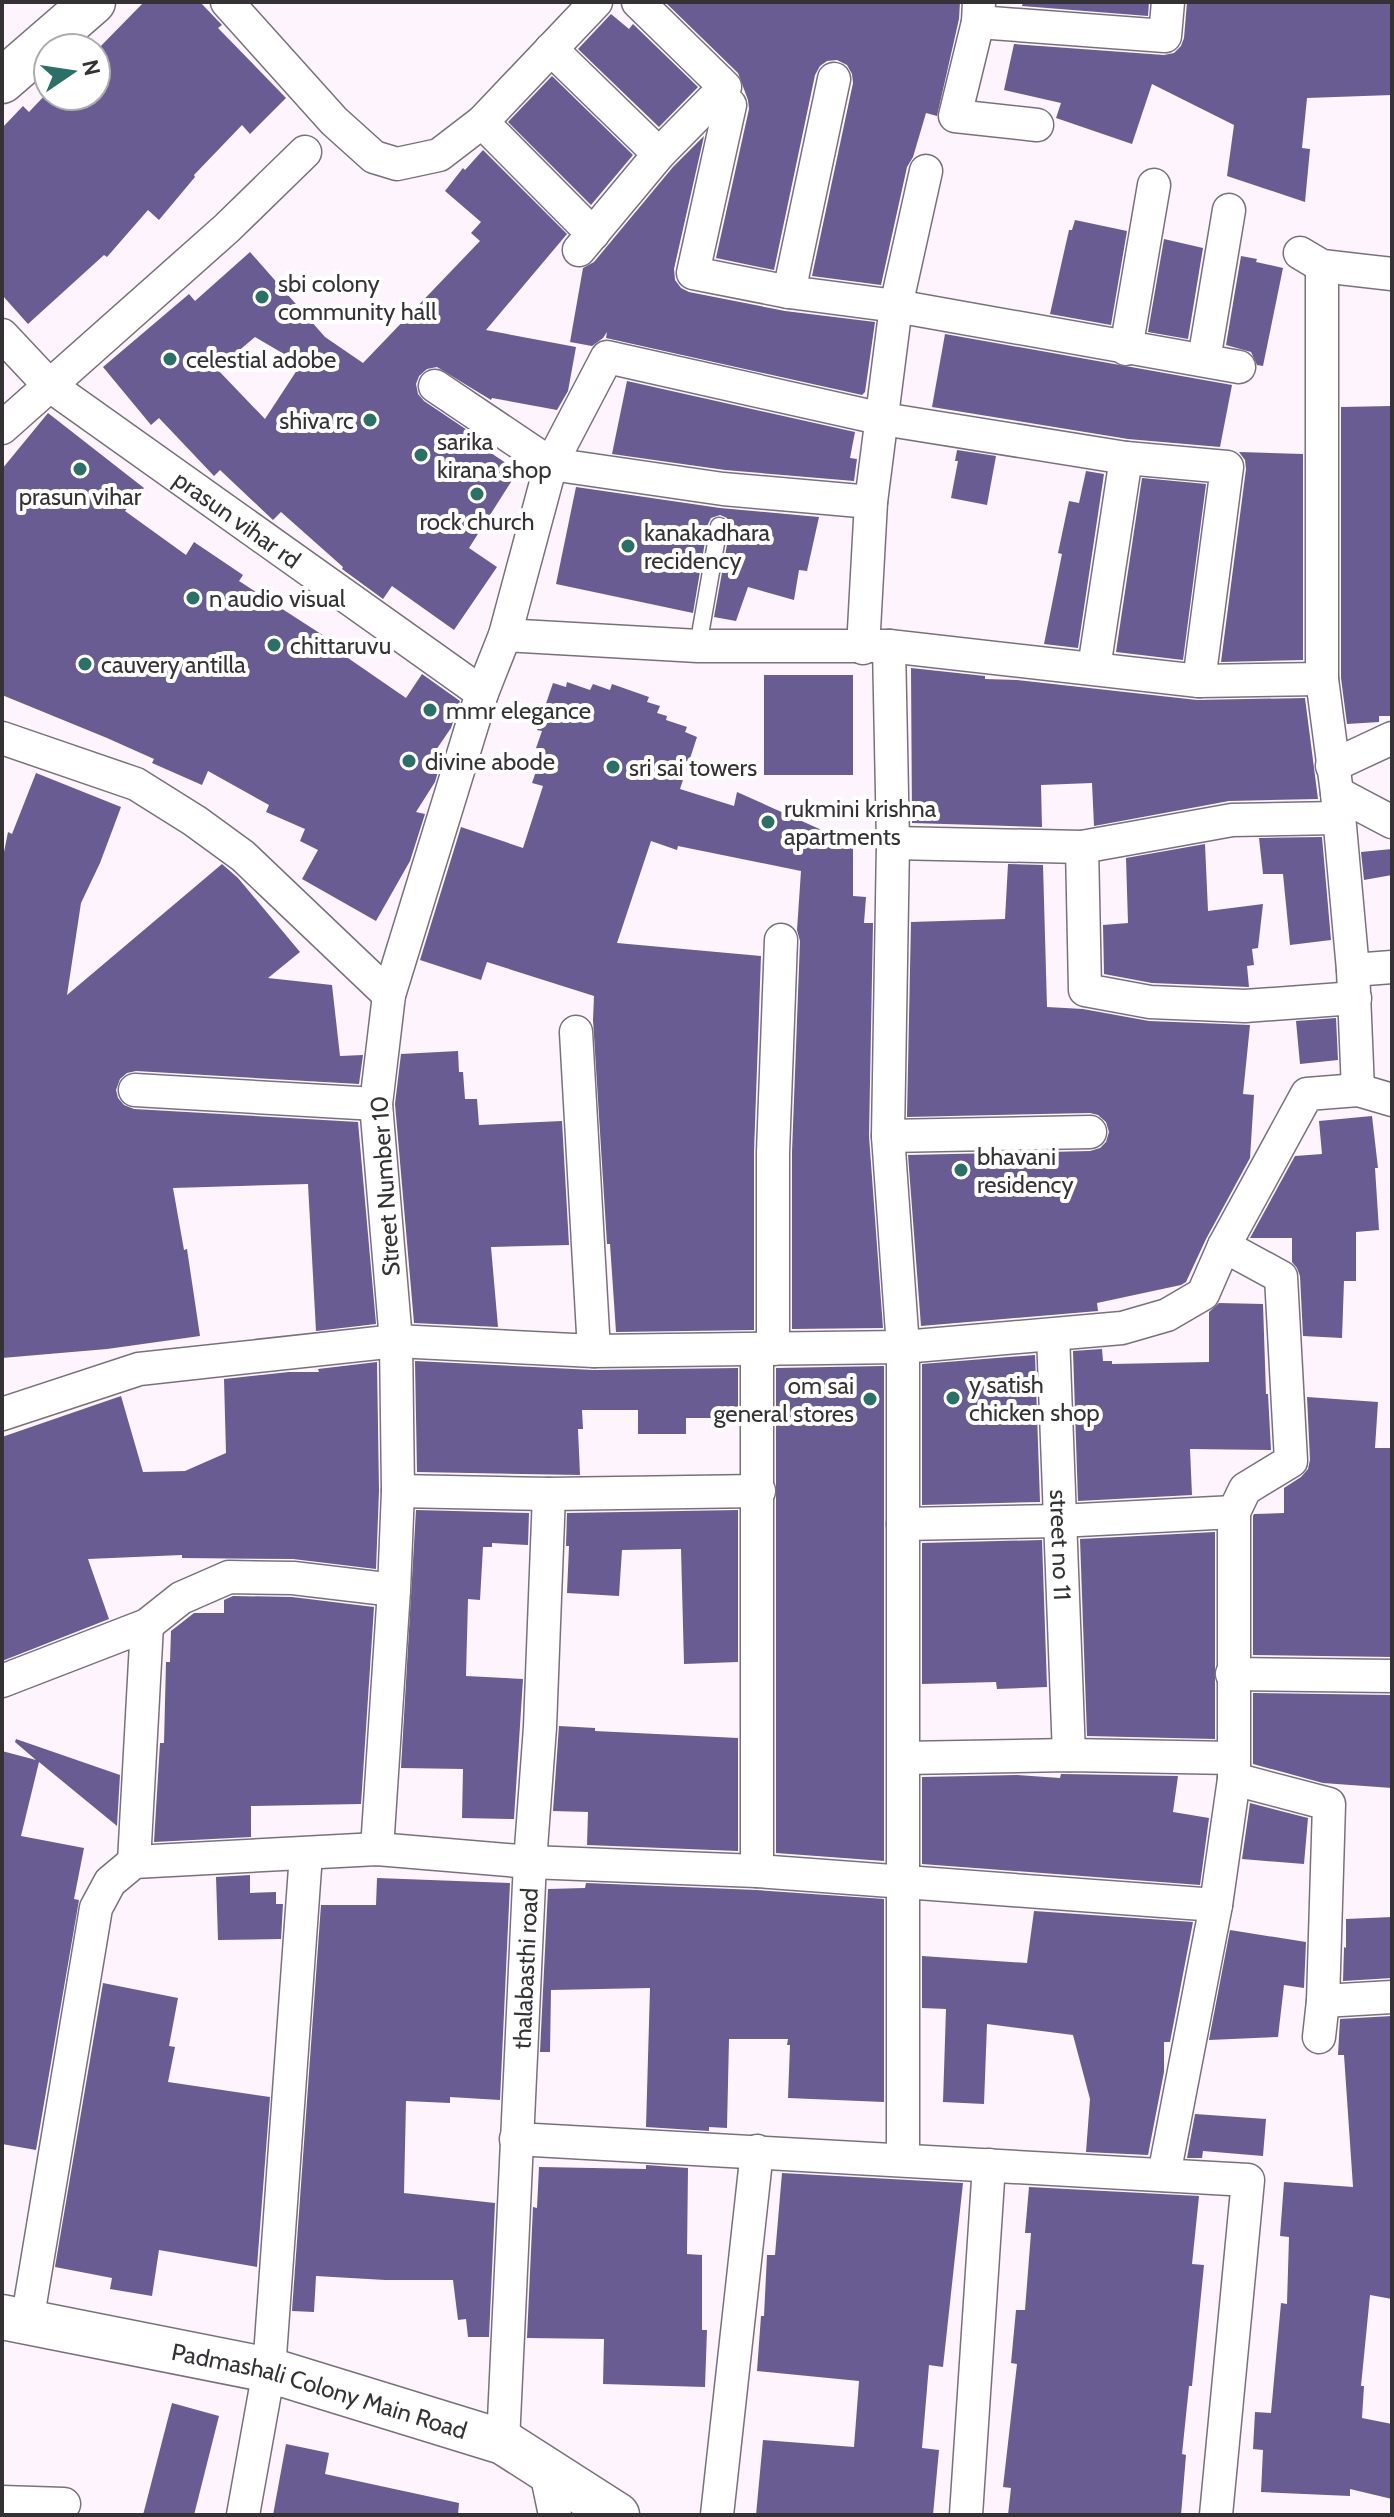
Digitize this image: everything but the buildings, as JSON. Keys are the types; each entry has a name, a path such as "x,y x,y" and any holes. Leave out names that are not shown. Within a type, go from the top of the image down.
{"street":[{"path":"2,81 93,2"},
{"path":"227,2 334,121 374,157 397,164 439,155 482,122 596,2"},
{"path":"482,122 586,242 659,154 725,87 638,2"},
{"path":"1037,125 955,116 978,12 1165,36 1168,2"},
{"path":"551,49 659,154"},
{"path":"789,292 834,79"},
{"path":"730,105 693,273 789,292 896,306 1239,367"},
{"path":"2,428 227,228 305,152"},
{"path":"903,2160 903,1347 888,1136 893,843 876,647 871,502 896,306 926,171"},
{"path":"1126,349 1154,185"},
{"path":"1204,360 1229,210"},
{"path":"1358,1090 1354,984 1322,679 1311,259 1392,274"},
{"name":"prasun vihar rd","path":"2,335 49,385 482,693"},
{"name":"Street Number 10","path":"377,1849 398,1491 396,1341 376,1104 389,995 482,693 505,635 551,464 607,357 883,419"},
{"path":"435,386 551,464 723,489 871,502"},
{"path":"883,419 1126,458 1227,467 1199,681"},
{"path":"1094,668 1126,458"},
{"path":"505,635 698,646 876,647 1199,681 1322,679"},
{"path":"893,843 1082,847 1232,820 1336,792 1392,738"},
{"path":"4,745 136,784 195,821 243,856 389,995"},
{"path":"1336,792 1392,822"},
{"path":"1082,847 1085,990 1150,1002 1245,1006 1354,984 1392,967"},
{"path":"757,1871 759,1491 781,940"},
{"path":"576,1032 594,1351"},
{"path":"135,1090 376,1104"},
{"path":"2,1414 139,1369 396,1341 594,1351 903,1347 1122,1328 1167,1315 1203,1294 1224,1246 1307,1094 1358,1090 1392,1100"},
{"path":"888,1136 1090,1132"},
{"path":"1164,2175 1216,1905 1234,1769 1234,1512 1245,1489 1291,1461 1281,1277 1224,1246"},
{"name":"street no 11","path":"1053,1335 1069,1755"},
{"path":"398,1491 549,1494 759,1491"},
{"name":"thalabasthi road","path":"503,2442 549,1494"},
{"path":"903,1524 1059,1521 1234,1512"},
{"path":"2,1681 147,1625 181,1598 229,1577 293,1578 394,1590"},
{"path":"134,1862 147,1625"},
{"path":"1232,1674 1392,1676"},
{"path":"904,1758 1069,1755 1234,1769 1329,1804 1323,2001 1319,2037"},
{"path":"14,2319 96,1908 110,1882 134,1862 377,1849 530,1862 757,1871 1216,1905"},
{"path":"243,2515 269,2370 306,1854"},
{"path":"1323,2001 1392,1997"},
{"path":"516,2139 1248,2180 1216,2515"},
{"path":"717,2515 757,2151"},
{"path":"966,2515 989,2165"},
{"name":"Padmashali Colony Main Road","path":"14,2319 269,2370 503,2442 617,2515"},
{"path":"546,2472 555,2515"},
{"path":"2,2502 64,2504"}],"lane":[{"path":"698,646 719,526"}],"place":[{"name":"sbi colony community hall","path":"262,297"},
{"name":"celestial adobe","path":"170,359"},
{"name":"shiva rc","path":"370,420"},
{"name":"sarika kirana shop","path":"421,455"},
{"name":"prasun vihar","path":"80,469"},
{"name":"rock church","path":"477,494"},
{"name":"kanakadhara recidency","path":"628,546"},
{"name":"n audio visual","path":"193,598"},
{"name":"chittaruvu","path":"274,645"},
{"name":"cauvery antilla","path":"85,664"},
{"name":"mmr elegance","path":"430,710"},
{"name":"divine abode","path":"409,761"},
{"name":"sri sai towers","path":"613,767"},
{"name":"rukmini krishna apartments","path":"768,822"},
{"name":"bhavani residency","path":"961,1170"},
{"name":"y satish chicken shop","path":"953,1398"},
{"name":"om sai general stores","path":"870,1399"}]}
